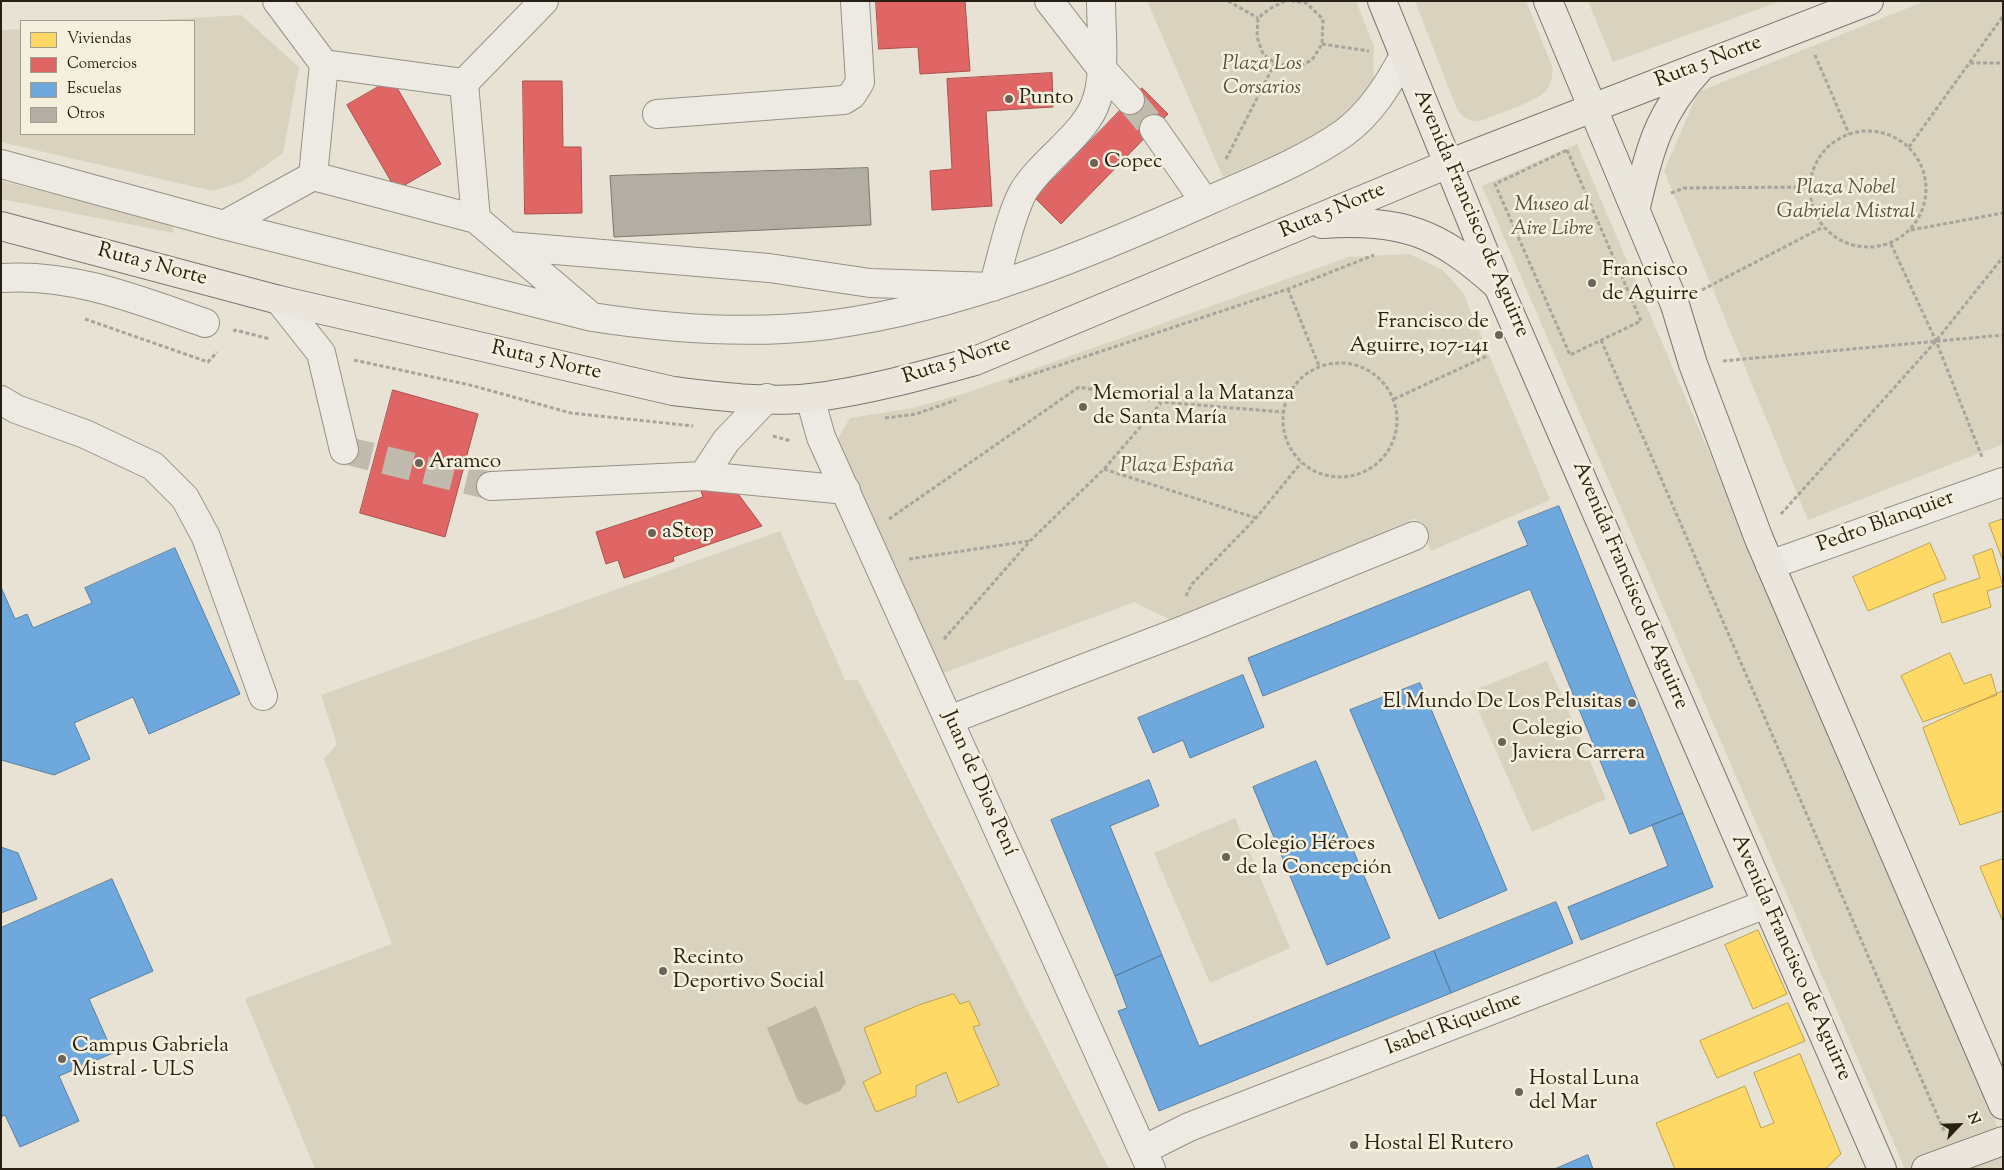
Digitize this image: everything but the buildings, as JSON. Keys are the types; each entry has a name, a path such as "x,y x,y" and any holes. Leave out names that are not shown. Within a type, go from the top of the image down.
{"main road":[{"name":"Avenida Francisco de Aguirre","path":"1382,1 1498,286 1882,1169"},
{"path":"1548,1 1592,108 1636,207 1675,304 1693,364 1759,539 1997,1079 2003,1106"},
{"name":"Ruta 5 Norte","path":"1,226 279,300 673,391 720,397 810,398 915,378 975,361 1448,164 1869,1"},
{"path":"1636,207 1646,164 1660,124 1671,103 1700,67"},
{"path":"1300,226 1369,223 1391,225 1413,231 1445,244 1464,256 1498,286"},
{"path":"1926,1169 2003,1141"}],"street":[{"path":"277,1 324,64 313,176"},
{"path":"476,219 464,83 544,1"},
{"path":"657,114 844,100 852,95 860,82 855,1"},
{"path":"1049,1 1101,68 1130,100"},
{"path":"993,287 1023,193 1034,177 1088,119 1099,92 1101,1"},
{"path":"1,164 224,225 592,317 652,326 713,330 774,329 876,318 993,287 1077,257 1205,202 1294,162 1346,132 1377,100 1404,56"},
{"path":"324,64 464,83"},
{"path":"1154,128 1205,202"},
{"path":"224,225 313,176 476,219 592,317"},
{"path":"508,246 769,268 870,283 993,287"},
{"path":"146,303 183,274"},
{"path":"1,278 47,278 96,286 205,322"},
{"path":"279,300 321,353 344,450"},
{"path":"703,476 726,441 767,398"},
{"name":"Juan de Dios Pení","path":"810,398 821,437 1147,1160"},
{"path":"1,400 16,409 85,434 153,466 185,498 206,537 263,696"},
{"path":"491,486 703,476 846,490"},
{"name":"Pedro Blanquier","path":"1770,565 1998,484"},
{"path":"949,720 1181,631 1414,536"},
{"name":"Isabel Riquelme","path":"1147,1160 1189,1127 1766,904"}],"path":[{"path":"1228,1 1258,18"},
{"path":"1285,1 1271,8 1258,18 1257,37 1263,54 1275,64 1296,67 1312,60 1322,44 1323,19 1307,2 1292,1"},
{"path":"1909,147 2003,16"},
{"path":"1803,27 1849,134"},
{"path":"1322,44 1404,56"},
{"path":"1969,63 2003,63"},
{"path":"1205,202 1275,64"},
{"path":"1911,230 1926,200 1926,181 1920,162 1909,147 1896,137 1881,132 1865,131 1849,134 1834,142 1821,154 1813,170 1810,187 1811,201 1816,215 1823,227 1837,239 1854,246 1873,248 1891,244 1911,230 2003,213"},
{"path":"1567,150 1641,321 1601,340 1570,355 1495,184 1567,150"},
{"path":"1636,207 1684,188 1810,187"},
{"path":"1675,304 1823,227"},
{"path":"1891,244 1936,341 1998,484"},
{"path":"1759,539 1936,341 2003,257"},
{"path":"1288,290 1319,366"},
{"path":"1693,364 2003,335"},
{"path":"1601,340 1956,1158"},
{"path":"1394,399 1487,356"},
{"path":"1335,362 1353,364 1370,371 1385,383 1394,399 1398,419 1395,438 1386,455 1370,470 1355,476 1336,478 1317,474 1300,463 1286,440 1282,426 1282,412 1289,393 1300,378 1319,366 1335,362"},
{"path":"865,534 1079,387 1162,402 1282,412"},
{"path":"920,659 933,652 1030,541 1104,469 1162,402"},
{"path":"1181,631 1173,621 1192,584 1256,518 1300,463"},
{"path":"1104,469 1256,518"},
{"path":"880,567 892,562 1030,541"}],"green space":[{"name":"Plaza Los Corsarios","path":"1147,1 1356,1 1374,47 1373,82 1353,110 1335,128 1223,177"},
{"path":"1415,1 1526,1 1552,66 1552,80 1545,92 1541,96 1483,120 1475,121 1465,118 1457,109"},
{"path":"1588,1 1781,1 1613,62"},
{"name":"Plaza Nobel Gabriela Mistral","path":"1925,1 2003,1 2003,444 1808,520 1664,171 1698,92"},
{"path":"241,15 299,67 283,153 242,182 213,191 1,142 1,30 20,29 20,135 195,135 195,20 160,20"},
{"name":"Museo al Aire Libre","path":"1577,144 2003,1139 2003,1169 1905,1169 1482,186"},
{"path":"1,181 171,222 174,233 1,199"},
{"name":"Plaza España","path":"1409,254 1443,270 1463,293 1550,500 1431,551 1416,518 1173,621 1134,602 941,674 838,439 850,418 913,408 969,392 1349,257"},
{"name":"Recinto Deportivo Social","path":"780,531 845,680 858,680 1109,1169 315,1169 245,999 392,944 324,759 337,744 321,695"},
{"path":"1547,661 1606,799 1532,832 1470,692"},
{"path":"1235,818 1290,948 1210,983 1154,853"}],"shaded area":[{"path":"816,1006 846,1082 840,1091 806,1105 798,1101 767,1028"}],"tunnel":[{"path":"1130,100 1154,129"},
{"path":"344,450 491,486"}],"place":[{"name":"Punto","path":"1009,99"},
{"name":"Copec","path":"1094,163"},
{"name":"Francisco de Aguirre","path":"1592,283"},
{"name":"Francisco de Aguirre, 107-141","path":"1499,335"},
{"name":"Memorial a la Matanza de Santa María","path":"1083,407"},
{"name":"Aramco","path":"419,463"},
{"name":"aStop","path":"652,533"},
{"name":"El Mundo De Los Pelusitas","path":"1632,703"},
{"name":"Colegio Javiera Carrera","path":"1502,742"},
{"name":"Colegio Héroes de la Concepción","path":"1226,857"},
{"name":"Recinto Deportivo Social","path":"663,971"},
{"name":"Campus Gabriela Mistral - ULS","path":"62,1059"},
{"name":"Hostal Luna del Mar","path":"1519,1092"},
{"name":"Hostal El Rutero","path":"1354,1145"}]}
